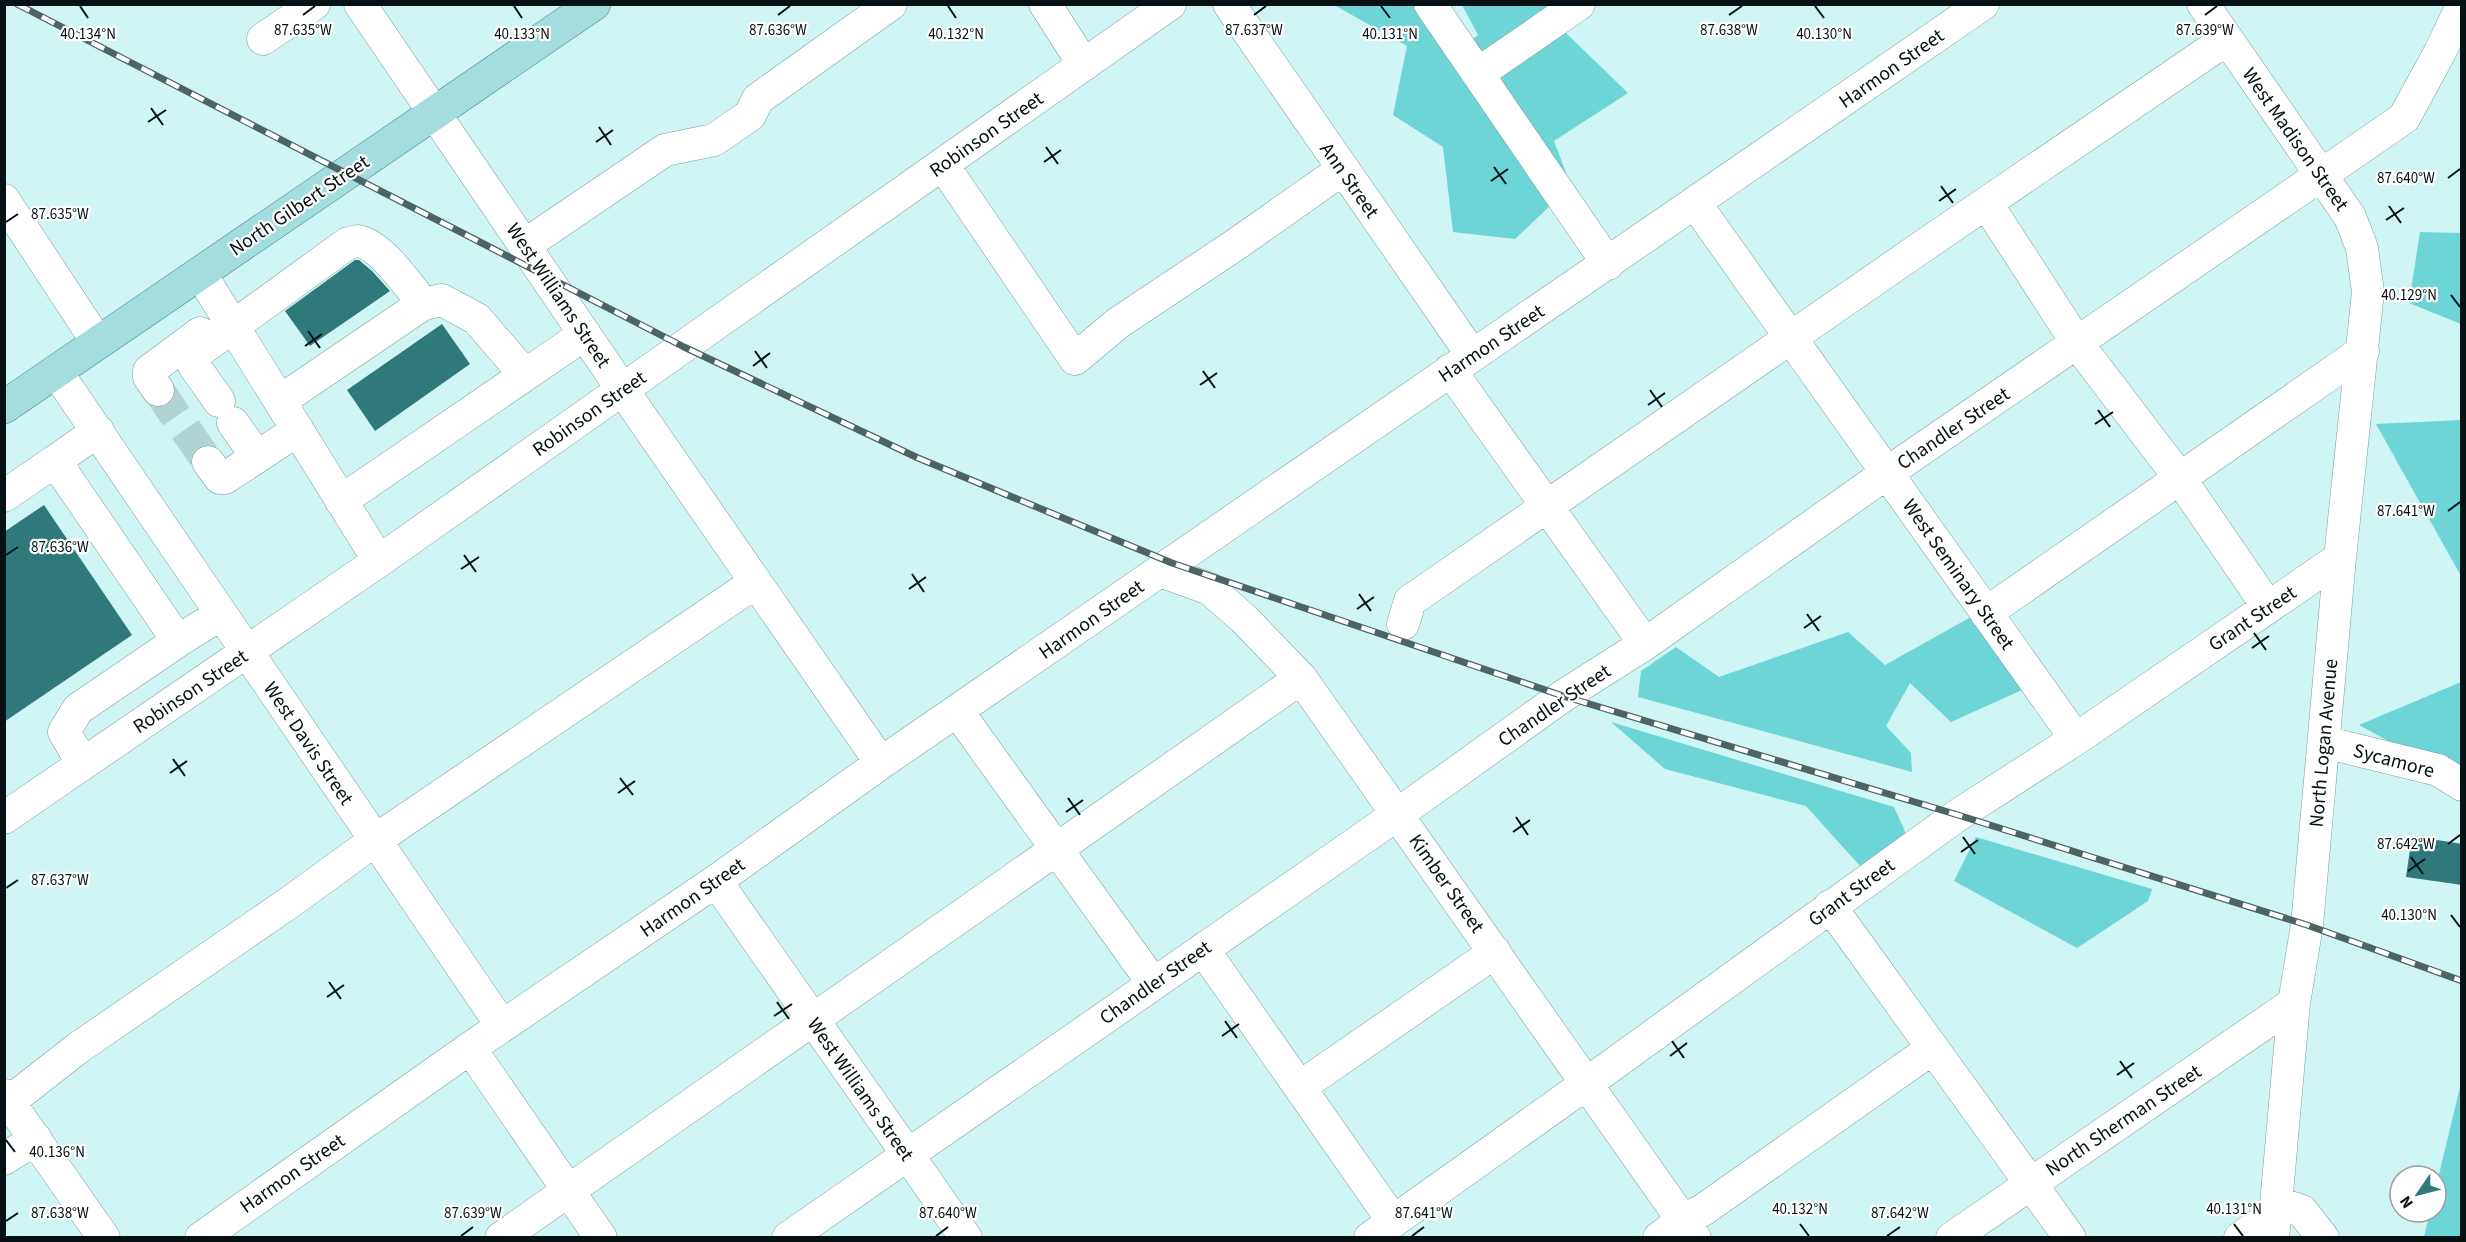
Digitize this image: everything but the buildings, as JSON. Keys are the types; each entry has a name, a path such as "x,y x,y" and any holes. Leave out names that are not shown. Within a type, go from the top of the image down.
{"main road":[{"name":"North Gilbert Street","path":"4,407 594,4"}],"street":[{"path":"263,39 314,4"},
{"name":"West Williams Street","path":"360,4 622,389 881,763"},
{"path":"525,245 665,150 714,140 750,115 758,99 891,4"},
{"path":"1045,4 1084,65"},
{"name":"Robinson Street","path":"4,818 249,652 1170,4"},
{"name":"Ann Street","path":"1229,4 1343,169 1547,505 1645,644"},
{"path":"1430,4 1608,264"},
{"path":"1479,73 1579,4"},
{"name":"Harmon Street","path":"221,1232 470,1048 716,882 881,763 1983,4"},
{"name":"West Madison Street","path":"2203,4 2350,217 2362,248"},
{"path":"2322,175 2404,118 2451,57 2462,6"},
{"path":"1404,624 1410,601 2226,39"},
{"path":"943,165 1075,359 1118,323 1343,169"},
{"name":"Chandler Street","path":"788,1238 1398,814 1563,696 1645,644 1887,472 2322,175"},
{"path":"4,200 98,344"},
{"name":"West Seminary Street","path":"1695,203 2076,739"},
{"path":"1986,204 2077,344 2179,477 2268,607"},
{"path":"257,457 192,361 195,354 348,243 358,241 372,248 396,269 423,304"},
{"name":"North Logan Avenue","path":"2275,1218 2294,1003 2307,925 2340,558 2368,292 2362,248"},
{"path":"200,273 224,333 280,401 379,561"},
{"path":"280,401 423,304 442,300 477,319 525,375"},
{"path":"158,390 149,377 149,371 200,333 224,333"},
{"path":"341,501 585,334"},
{"path":"1986,613 2362,351"},
{"name":"West Davis Street","path":"56,371 502,1026"},
{"path":"217,470 257,457 298,430"},
{"path":"4,496 98,431"},
{"path":"55,461 177,641"},
{"name":"Grant Street","path":"1381,1229 1958,816 2076,739 2340,558"},
{"name":"Kimber Street","path":"1160,571 1210,589 1244,619 1301,678 1586,1084 1679,1232"},
{"path":"104,1238 7,1099 293,900 374,840 756,582"},
{"path":"83,764 64,732 78,709 177,641 221,614"},
{"path":"501,1238 1301,678"},
{"path":"958,712 1153,983"},
{"name":"Sycamore","path":"2324,742 2438,770 2462,785"},
{"name":"West Williams Street","path":"716,882 966,1238"},
{"path":"1830,906 2070,1238"},
{"path":"1203,949 1300,1087 1381,1229"},
{"path":"1300,1087 1495,952"},
{"name":"North Sherman Street","path":"1952,1238 2294,1003"},
{"path":"470,1048 601,1238"},
{"path":"1679,1232 1703,1210 1933,1048"},
{"path":"4,1160 36,1139"},
{"path":"2240,1238 2275,1218 2302,1211 2323,1238"}],"shaded area":[{"path":"1334,5 1413,5 1454,53 1478,35 1462,5 1560,5 1565,32 1628,93 1554,141 1571,186 1515,239 1453,232 1443,147 1393,115 1407,46"},
{"path":"2420,232 2461,233 2461,324 2409,303"},
{"path":"2462,420 2461,576 2376,424"},
{"path":"1971,617 2022,690 1951,722 1910,683 1886,726 1911,753 1912,772 1638,697 1641,671 1676,647 1719,677 1848,632 1885,665"},
{"path":"2461,682 2461,781 2359,725"},
{"path":"1611,722 1894,807 1907,836 1860,866 1806,806 1665,769"},
{"path":"1976,837 2152,889 2148,901 2077,948 1954,881"},
{"path":"2461,1083 2461,1237 2424,1237 2427,1224 2448,1224 2448,1164 2442,1164"}],"tunnel":[{"path":"158,390 208,462"}],"railway":[{"path":"17,4 684,347 918,458 1172,563 1563,696 1958,815 2307,925 2462,981"}]}
